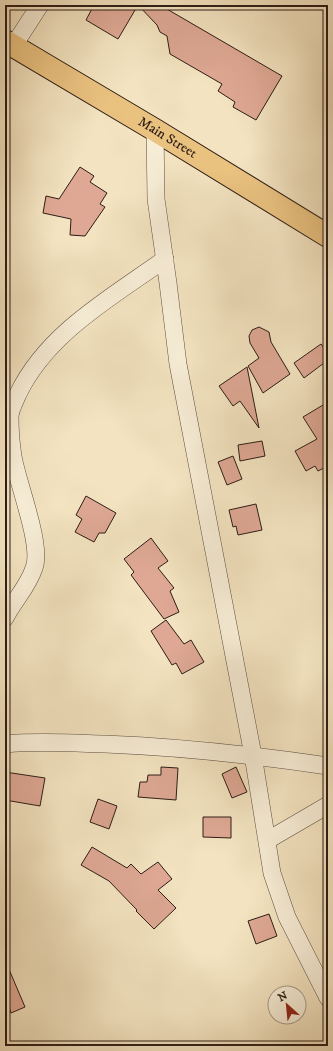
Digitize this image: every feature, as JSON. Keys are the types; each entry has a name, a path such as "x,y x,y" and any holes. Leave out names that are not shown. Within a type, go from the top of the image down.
{"highway":[{"name":"Main Street","path":"10,43 328,236"}],"street":[{"path":"10,43 40,5"},
{"path":"155,130 156,199 179,372 254,755 260,806 268,840 272,873 286,917 328,998"},
{"path":"5,618 26,586 35,567 32,529 13,457 10,416 15,401 38,360 84,317 165,259"},
{"path":"5,744 31,742 144,746 254,755 328,766"},
{"path":"268,840 328,805"}],"building":[{"path":"94,5 138,5 118,39 86,20"},
{"path":"138,5 160,5 282,76 256,120 233,107 235,102 218,91 222,84 170,54 167,36 160,32 157,25"},
{"path":"80,167 94,176 90,182 107,193 100,204 105,207 85,236 70,235 71,219 43,213 46,196 59,199"},
{"path":"259,327 269,332 271,342 290,374 263,393 248,366 259,358 250,343 249,336 252,330"},
{"path":"321,344 328,354 328,360 304,378 294,363"},
{"path":"247,367 259,428 240,401 233,406 219,386"},
{"path":"328,402 328,466 318,471 315,466 306,471 295,451 317,439 303,417"},
{"path":"262,441 265,456 240,461 238,445"},
{"path":"233,456 242,479 227,485 218,462"},
{"path":"86,496 116,513 105,533 99,533 94,542 75,532 82,519 76,515"},
{"path":"256,504 262,530 238,535 236,526 233,527 229,510"},
{"path":"151,538 168,561 158,568 174,588 170,591 179,612 164,619 131,575 134,572 124,559"},
{"path":"166,620 184,644 191,640 204,662 182,674 176,663 172,665 151,631"},
{"path":"161,767 178,768 176,800 138,797 140,782 147,782 148,775 161,775"},
{"path":"236,767 247,792 232,798 222,774"},
{"path":"5,772 45,778 40,806 5,800"},
{"path":"98,799 117,806 109,829 90,822"},
{"path":"203,817 231,817 231,838 203,837"},
{"path":"92,847 127,868 131,864 141,874 158,862 172,879 158,890 176,908 154,929 109,881 81,865"},
{"path":"269,914 277,936 256,944 248,921"},
{"path":"5,960 25,1007 11,1013 5,996"}]}
